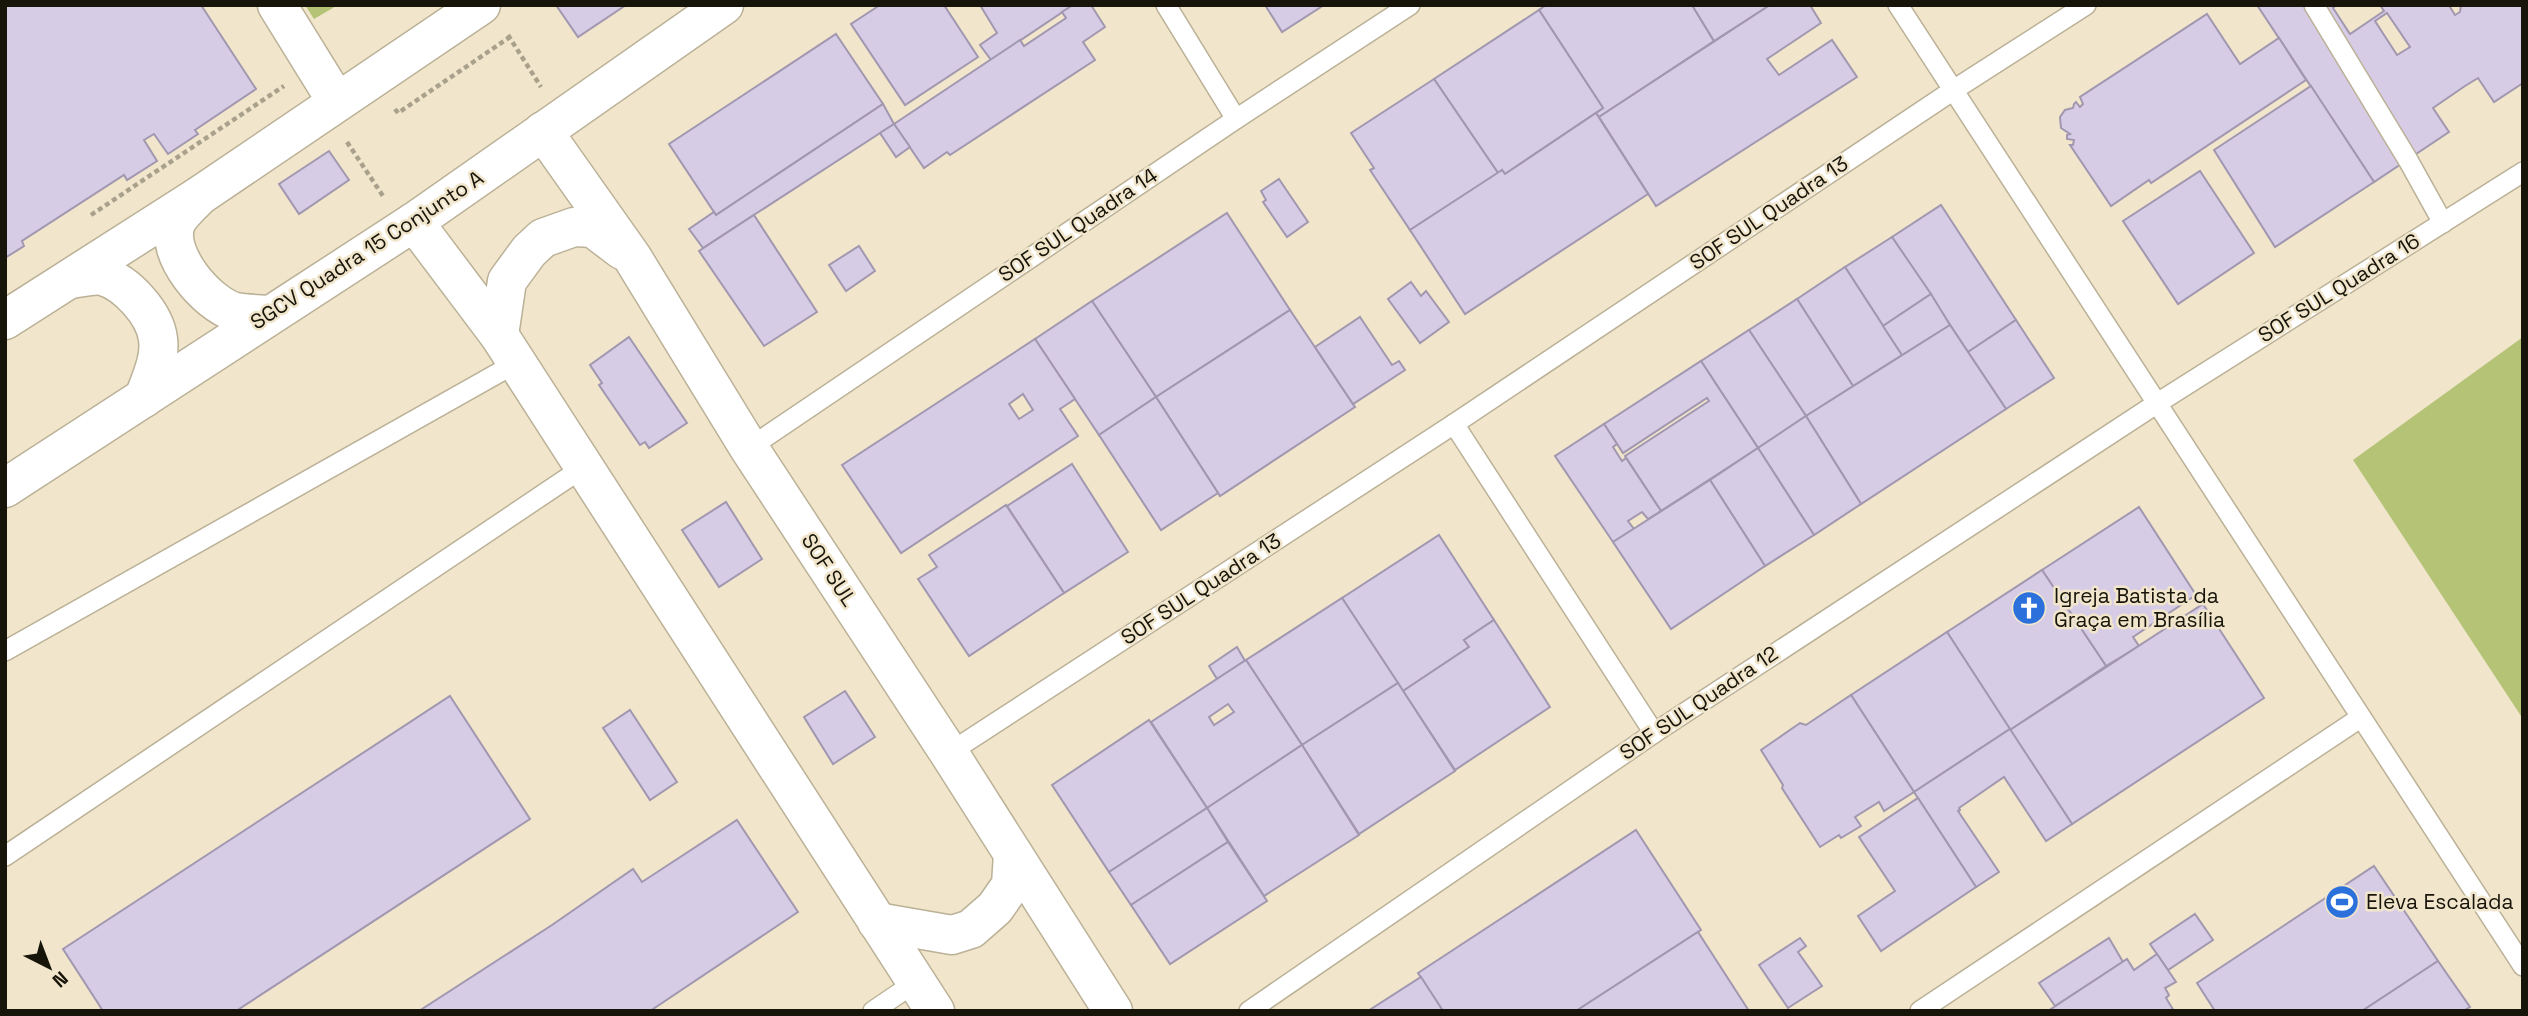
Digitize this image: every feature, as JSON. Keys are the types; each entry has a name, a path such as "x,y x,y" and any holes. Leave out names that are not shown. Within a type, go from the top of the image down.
{"street":[{"path":"277,5 324,111"},
{"name":"SGCV Quadra 15 Conjunto A","path":"5,488 409,225 724,5"},
{"path":"5,320 475,14"},
{"name":"SOF SUL","path":"552,124 748,449 949,753 1113,1011"},
{"path":"199,196 176,222 174,239 185,269 205,295 234,312 268,315"},
{"path":"409,225 508,349 925,996"},
{"path":"508,349 508,281 529,251 543,238 574,227 593,228 632,257"},
{"path":"70,279 101,275 128,289 147,313 158,339 156,363 144,398"},
{"path":"877,922 952,935 971,929 995,908 1011,885 1013,853"}],"lane":[{"path":"1166,5 1236,118"},
{"name":"SOF SUL Quadra 14","path":"748,449 1236,118 1410,5"},
{"path":"1898,5 2523,966"},
{"name":"SOF SUL Quadra 13","path":"949,753 1454,424 1952,91 2086,5"},
{"path":"2314,5 2443,223"},
{"name":"SOF SUL Quadra 16","path":"2155,404 2523,172"},
{"path":"5,651 508,349"},
{"name":"SOF SUL Quadra 12","path":"1249,1011 1654,733 2155,404"},
{"path":"1454,424 1654,733"},
{"path":"5,856 584,467"},
{"path":"1920,1011 2360,718"},
{"path":"873,1011 925,996"}],"path":[{"path":"475,14 552,124"},
{"path":"81,221 291,81"},
{"path":"324,111 324,141 340,130 409,225"}],"green space":[{"path":"305,5 338,5 314,19"},
{"path":"2523,337 2523,719 2353,460"}],"building":[{"path":"5,5 201,5 256,89 195,130 198,134 168,154 154,134 144,140 157,161 127,180 124,175 22,241 24,246 5,258"},
{"path":"556,5 626,5 578,37"},
{"path":"880,5 944,5 978,57 905,105 851,24"},
{"path":"980,5 1073,5 991,60 980,45 997,33"},
{"path":"1073,5 1091,5 1105,27 1083,42 1095,60 950,155 947,152 924,168 894,124 1020,40 1024,46 1066,18 1062,12"},
{"path":"1265,5 1324,5 1282,32"},
{"path":"1546,5 1692,5 1714,41 1599,117 1596,113 1603,108 1539,10"},
{"path":"1692,5 1770,5 1714,41"},
{"path":"1770,5 1810,5 1821,23 1767,59 1779,75 1832,40 1857,77 1656,206 1599,117"},
{"path":"2257,5 2336,5 2333,8 2350,34 2384,11 2380,5 2453,5 2450,7 2455,15 2460,12 2461,5 2523,5 2523,83 2494,102 2478,78 2465,86 2433,108 2449,132 2374,182","holes":["2387,13 2410,47 2397,55 2375,21"]},
{"path":"1539,10 1603,108 1505,174 1502,170 1498,173 1434,79"},
{"path":"2207,14 2240,64 2279,38 2306,80 2151,183 2149,180 2111,206 2070,145 2073,145 2074,140 2067,139 2070,134 2061,128 2060,117 2065,110 2073,108 2076,102 2080,107 2083,104 2080,97"},
{"path":"836,34 883,104 716,215 669,144"},
{"path":"1434,79 1498,173 1410,230 1370,170 1374,168 1351,133"},
{"path":"2311,86 2374,182 2275,247 2214,150"},
{"path":"883,104 894,124 703,248 689,229 714,212 716,215"},
{"path":"1596,113 1648,194 1465,314 1410,230 1502,170 1505,174"},
{"path":"894,124 910,147 896,157 880,133"},
{"path":"329,151 349,180 299,214 279,184"},
{"path":"2200,171 2254,253 2178,304 2123,221"},
{"path":"1279,179 1308,222 1287,237 1263,202 1266,200 1261,191"},
{"path":"1941,205 2016,320 1968,352 1892,237"},
{"path":"1227,213 1290,310 1156,397 1092,301"},
{"path":"754,215 817,312 764,346 699,251"},
{"path":"1892,237 1931,294 1883,326 1845,267"},
{"path":"859,246 875,271 846,291 829,265"},
{"path":"1845,267 1902,355 1853,386 1797,299"},
{"path":"1411,282 1421,296 1426,291 1449,322 1420,343 1388,299"},
{"path":"1931,294 1950,325 1902,355 1883,326"},
{"path":"1797,299 1853,386 1806,416 1749,330"},
{"path":"1092,301 1156,397 1099,435 1035,339"},
{"path":"1290,310 1355,407 1220,496 1156,397"},
{"path":"1360,317 1392,365 1399,361 1405,370 1353,404 1315,347"},
{"path":"2016,320 2054,378 2006,409 1968,352"},
{"path":"1950,325 2006,409 1861,504 1806,416"},
{"path":"1749,330 1806,416 1758,448 1701,361"},
{"path":"629,337 687,423 649,448 645,442 640,445 599,385 602,383 590,365"},
{"path":"1035,339 1075,399 1060,409 1078,436 901,553 842,465","holes":["1023,394 1033,410 1019,419 1009,404"]},
{"path":"1701,361 1758,448 1661,511 1625,456 1709,401 1707,398 1623,453 1604,424"},
{"path":"1156,397 1218,493 1161,530 1099,435"},
{"path":"1806,416 1861,504 1814,535 1758,448"},
{"path":"1604,424 1617,444 1613,447 1622,461 1626,458 1661,511 1648,519 1642,512 1628,521 1634,529 1613,542 1555,456"},
{"path":"1758,448 1814,535 1765,566 1710,480"},
{"path":"1072,464 1128,552 1064,593 1007,506"},
{"path":"1710,480 1765,566 1671,629 1613,542"},
{"path":"726,502 762,559 719,587 682,530"},
{"path":"1006,505 1064,593 969,656 918,579 937,567 929,555"},
{"path":"2139,507 2196,595 2133,637 2139,646 2106,666 2042,570"},
{"path":"1439,535 1494,620 1464,640 1469,647 1403,691 1342,598"},
{"path":"2042,570 2106,666 2010,730 1947,632"},
{"path":"1342,598 1398,683 1302,745 1246,660"},
{"path":"2203,604 2264,698 2072,824 2010,730"},
{"path":"1494,620 1550,707 1455,770 1403,691 1469,647 1464,640"},
{"path":"1947,632 2010,729 1914,792 1851,695"},
{"path":"1237,647 1245,661 1217,679 1209,666"},
{"path":"1246,660 1302,745 1207,808 1151,722","holes":["1228,704 1234,712 1214,725 1209,717"]},
{"path":"1398,683 1455,771 1359,834 1302,745"},
{"path":"845,691 875,737 833,764 804,717"},
{"path":"1851,695 1914,792 1884,811 1879,802 1855,817 1861,826 1820,847 1761,750 1800,723 1806,725"},
{"path":"450,696 530,819 236,1011 103,1011 63,949"},
{"path":"630,710 677,782 650,800 603,728"},
{"path":"1149,720 1207,808 1109,872 1052,785"},
{"path":"2010,729 2072,824 2046,841 2004,777 1958,811 1999,872 1976,887 1914,792"},
{"path":"1302,745 1359,835 1264,896 1207,808"},
{"path":"1918,798 1976,887 1881,951 1858,916 1895,891 1859,837"},
{"path":"1207,808 1228,842 1131,905 1109,872"},
{"path":"737,820 798,912 650,1011 419,1011 633,869 642,882"},
{"path":"1636,830 1701,930 1576,1011 1443,1011 1418,973"},
{"path":"1228,842 1267,901 1170,964 1131,905"},
{"path":"2374,866 2438,961 2362,1011 2215,1011 2197,983"},
{"path":"2195,914 2213,940 2168,970 2150,944"},
{"path":"1698,932 1749,1011 1576,1011"},
{"path":"1800,938 1806,946 1798,952 1822,986 1788,1008 1759,965"},
{"path":"2109,938 2123,962 2055,1006 2039,983"},
{"path":"2157,954 2176,982 2165,988 2169,995 2166,998 2174,1011 2048,1011 2127,959 2134,970"},
{"path":"2438,961 2470,1007 2463,1011 2362,1011"},
{"path":"1421,977 1443,1011 1368,1011"}],"place":[{"name":"Igreja Batista da Graça em Brasília","path":"2029,608"},
{"name":"Eleva Escalada","path":"2342,902"}]}
